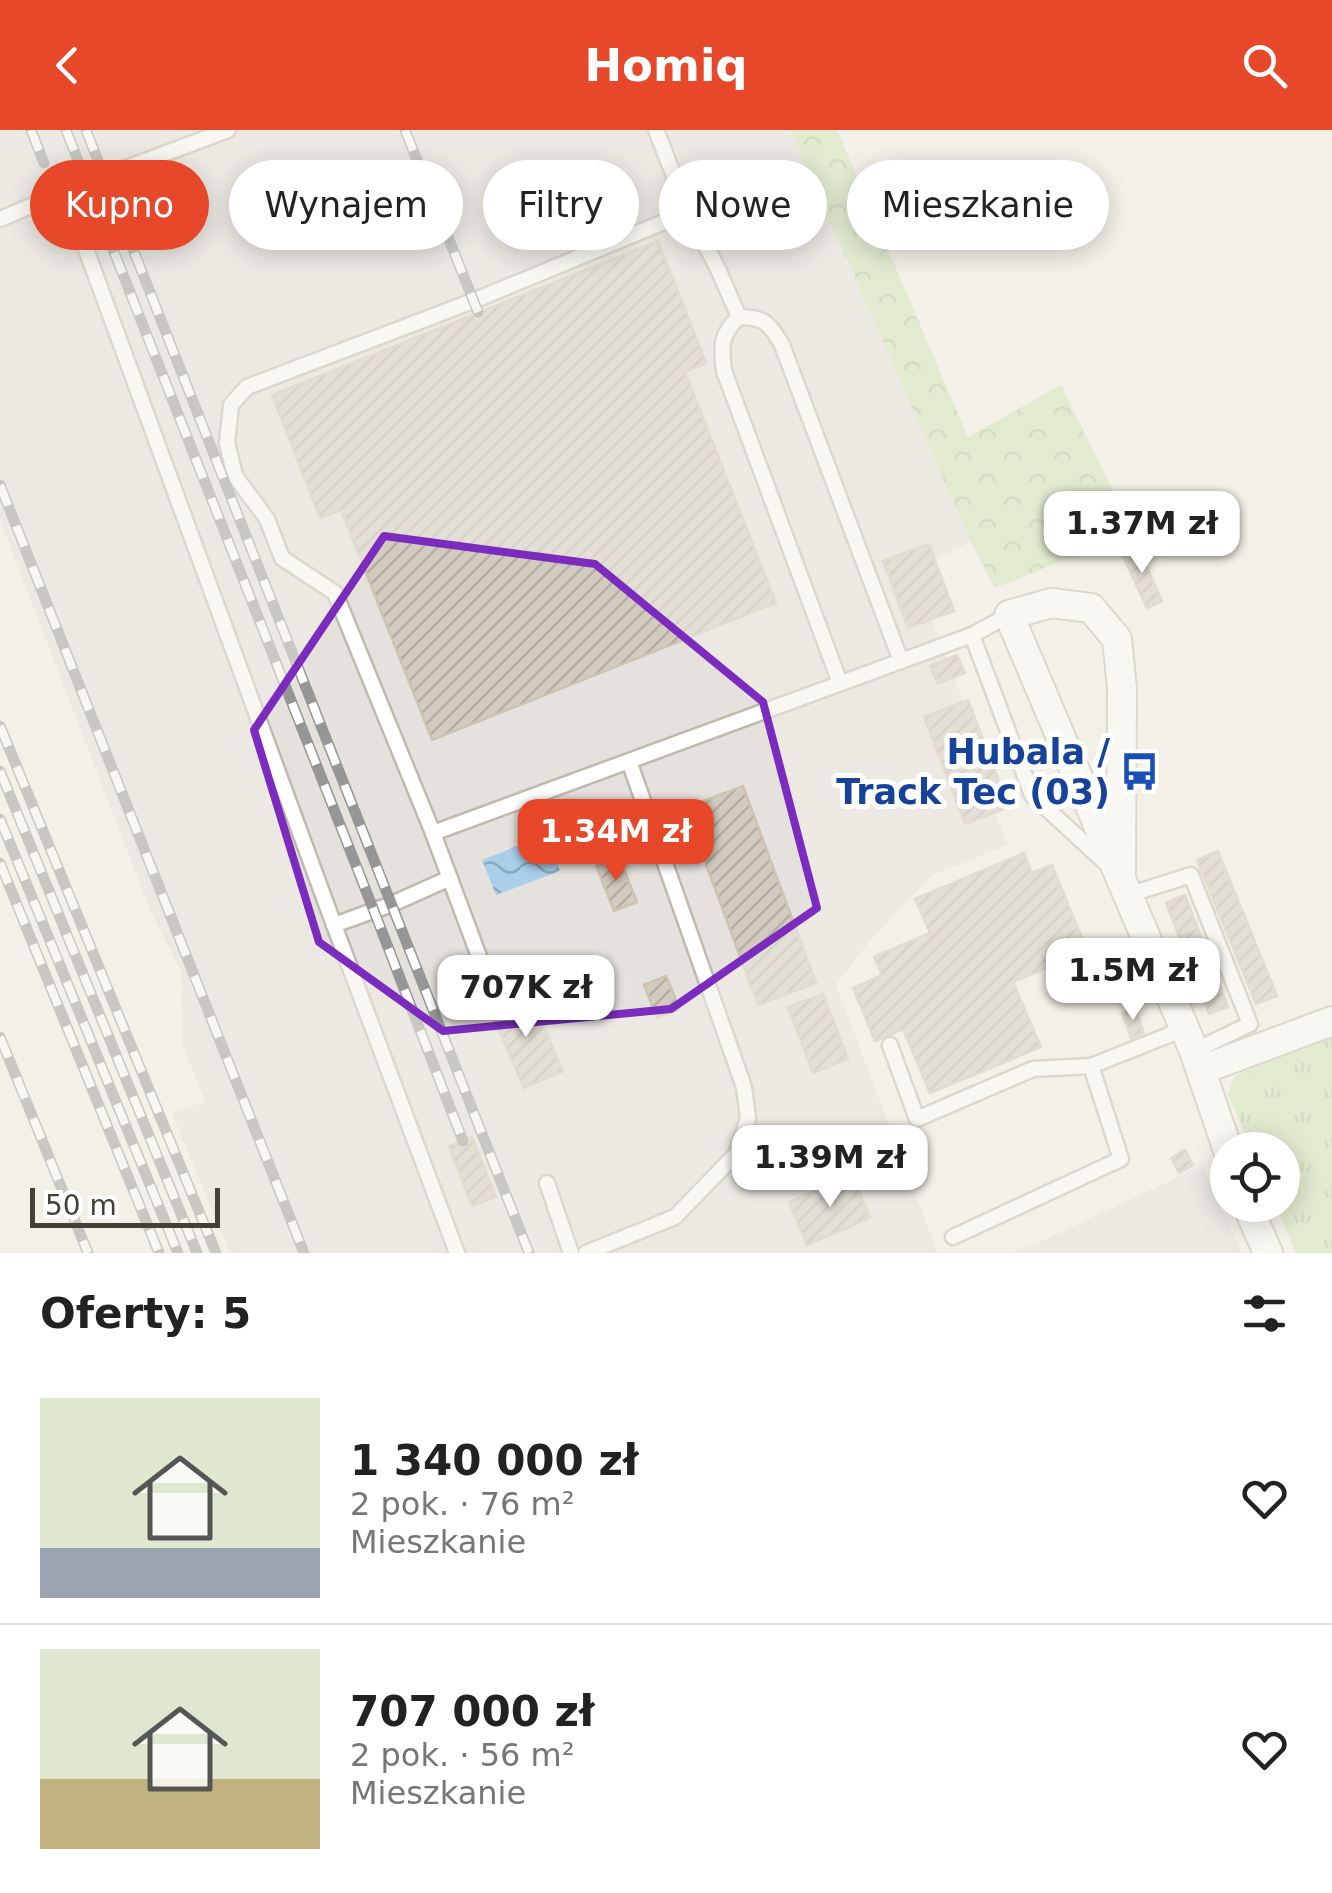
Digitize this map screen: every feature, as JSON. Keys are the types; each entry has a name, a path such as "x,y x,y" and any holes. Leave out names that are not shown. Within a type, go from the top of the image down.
{"street":[{"path":"1124,886 1122,688 1117,639 1091,608 1051,603 1008,615 1193,1050 1222,1132"},
{"path":"1193,1050 1332,1020"},
{"path":"1254,1222 1268,1253"}],"lane":[{"path":"149,160 228,130"},
{"path":"656,130 668,160"},
{"path":"0,219 30,207"},
{"path":"516,975 490,986 335,593 282,558 267,520 235,476 227,442 231,406 247,386 473,301 659,224"},
{"path":"86,250 456,1253"},
{"path":"708,250 739,317"},
{"path":"840,683 724,372 722,350 727,328 739,317 755,317 770,326 782,345 901,661"},
{"path":"433,834 972,634 1008,615"},
{"path":"890,1045 917,1119 1034,1069 1091,1066 1193,1050 1250,1024 1191,876 1124,886 1032,794 972,634"},
{"path":"586,1253 676,1217 737,1153 748,1118 744,1087 628,761"},
{"path":"334,925 450,878"},
{"path":"953,1237 1121,1159 1091,1066"},
{"path":"547,1183 571,1253"}],"highlighted area":[{"path":"384,536 595,564 763,702 817,908 671,1009 443,1031 319,942 254,730"}],"shaded area":[{"path":"0,130 790,130 803,160 659,160 659,250 827,250 827,215 970,542 935,559 954,611 932,620 1009,807 995,813 1008,845 931,876 869,942 836,985 938,1253 230,1253 172,1114 205,1101 183,1047 181,971 150,910 0,521"},
{"path":"1203,1165 1210,1181 1210,1222 1228,1222 1242,1253 1012,1253"}],"green space":[{"path":"790,130 837,130 850,160 847,250 888,250 968,437 1061,385 1133,532 995,588 970,541 827,214 827,160 803,160"},
{"path":"1332,1036 1332,1253 1296,1253 1283,1222 1300,1222 1300,1132 1244,1132 1228,1095 1234,1076"}],"water":[{"path":"546,835 560,871 496,895 482,860"}],"building":[{"path":"658,241 706,363 685,372 776,603 432,740 341,510 320,518 272,395"},
{"path":"929,544 954,611 908,628 883,561"},
{"path":"1137,545 1162,601 1147,608 1121,552"},
{"path":"957,655 965,673 938,684 930,666"},
{"path":"968,700 1009,807 965,824 924,717"},
{"path":"743,786 816,983 758,1005 685,808"},
{"path":"1218,851 1277,996 1256,1004 1197,860"},
{"path":"1024,853 1032,873 1052,865 1093,964 1064,976 1059,963 1013,982 1041,1047 930,1093 903,1029 875,1041 853,988 882,975 874,957 930,933 915,899"},
{"path":"619,857 637,902 614,911 596,866"},
{"path":"1185,895 1228,1007 1209,1014 1166,903"},
{"path":"666,976 680,1009 657,1018 644,985"},
{"path":"529,992 563,1071 524,1088 490,1009"},
{"path":"823,994 848,1059 813,1073 788,1007"},
{"path":"1135,1008 1144,1033 1131,1038 1122,1013"},
{"path":"472,1137 496,1197 472,1206 449,1146"},
{"path":"1185,1150 1193,1165 1179,1173 1171,1158"},
{"path":"853,1175 870,1218 807,1245 789,1202"}],"railway":[{"path":"31,130 43,160"},
{"path":"66,130 463,1141"},
{"path":"86,130 529,1253"},
{"path":"405,130 478,312"},
{"path":"0,485 304,1253"},
{"path":"0,726 216,1253"},
{"path":"0,771 197,1253"},
{"path":"0,819 178,1253"},
{"path":"0,863 159,1253"},
{"path":"0,1037 88,1253"}],"place":[{"name":"Hubala / Track Tec (03)","path":"1140,772"}]}
